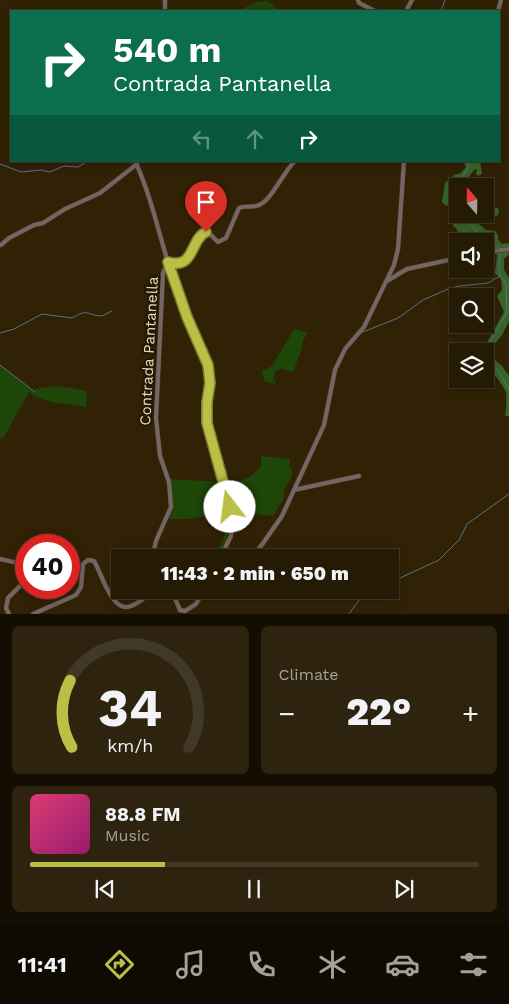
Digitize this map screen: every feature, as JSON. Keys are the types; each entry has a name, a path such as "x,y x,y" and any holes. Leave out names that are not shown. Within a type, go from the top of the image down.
{"street":[{"path":"358,0 359,3 372,10"},
{"name":"Contrada Pantanella","path":"168,262 174,264 187,258 204,232 208,232 218,242 226,238 239,208 260,205 266,201 287,168 294,162"},
{"path":"259,549 282,516 324,425 335,370 345,349 364,327 387,281 396,257 404,162"},
{"path":"2,245 9,238 100,193 136,163"},
{"name":"Contrada Pantanella","path":"136,163 144,179 168,262 187,317 204,354 210,374 206,414 207,423 233,518 231,536 224,549"},
{"path":"494,251 509,249"},
{"path":"387,281 407,269 449,260"},
{"name":"Contrada Pantanella","path":"154,549 171,507 168,482 160,456 157,437 156,402 163,273 168,262"},
{"path":"294,490 359,476"},
{"path":"0,559 15,562"},
{"path":"33,614 76,595 81,587 83,564 88,560 94,561 111,596"},
{"path":"10,614 6,608 8,598 15,591"},
{"path":"113,599 118,606 123,608 133,606 142,599"},
{"path":"176,599 178,612 187,611 199,599"},
{"path":"187,611 193,614"}],"green space":[{"path":"265,1 274,5 276,10 241,10 253,3"},
{"path":"464,162 480,162 482,174 478,176 476,174 477,169 468,178 451,178 461,173 466,167"},
{"path":"449,179 449,205 446,206 442,202 445,183"},
{"path":"494,208 498,208 498,215 494,217"},
{"path":"454,223 481,223 479,224 486,230 495,231 498,235 498,240 502,244 509,243 509,254 504,259 504,270 509,278 509,321 502,335 494,345 494,343 487,343 494,333 504,312 497,296 502,290 501,279 495,273 497,255 494,252 494,233 458,233 453,226"},
{"path":"294,329 308,333 303,340 293,372 280,369 276,371 273,378 276,384 264,381 262,371 272,366"},
{"path":"494,359 509,376 509,416 505,416 506,392 494,374"},
{"path":"0,365 35,393 34,390 53,387 67,387 86,391 86,407 51,402 36,397 29,392 4,437 0,439"},
{"path":"261,456 290,459 289,466 292,476 285,488 283,500 273,516 232,511 224,481 241,481 249,477 261,467"},
{"path":"169,479 221,482 228,510 230,524 222,549 217,549 225,535 228,512 190,519 169,519 172,502"}],"waterway":[{"path":"441,10 445,0"},
{"path":"0,164 21,172 41,170 50,172 64,166 78,167 86,162"},
{"path":"462,178 469,162"},
{"path":"471,223 479,235 499,248"},
{"path":"490,343 507,312 506,283 500,276 499,271 500,253"},
{"path":"363,332 398,318 423,300 448,289 488,283 500,276"},
{"path":"0,333 14,329 42,314 72,318 84,313 102,316 112,311"},
{"path":"0,365 35,392"},
{"path":"494,366 509,389"},
{"path":"399,578 439,560 459,540 467,524 509,494"},
{"path":"349,614 360,599"}],"route":[{"path":"206,232 200,236 187,258 174,264 168,262 187,317 208,365 210,383 206,414 207,423 230,507"}]}
